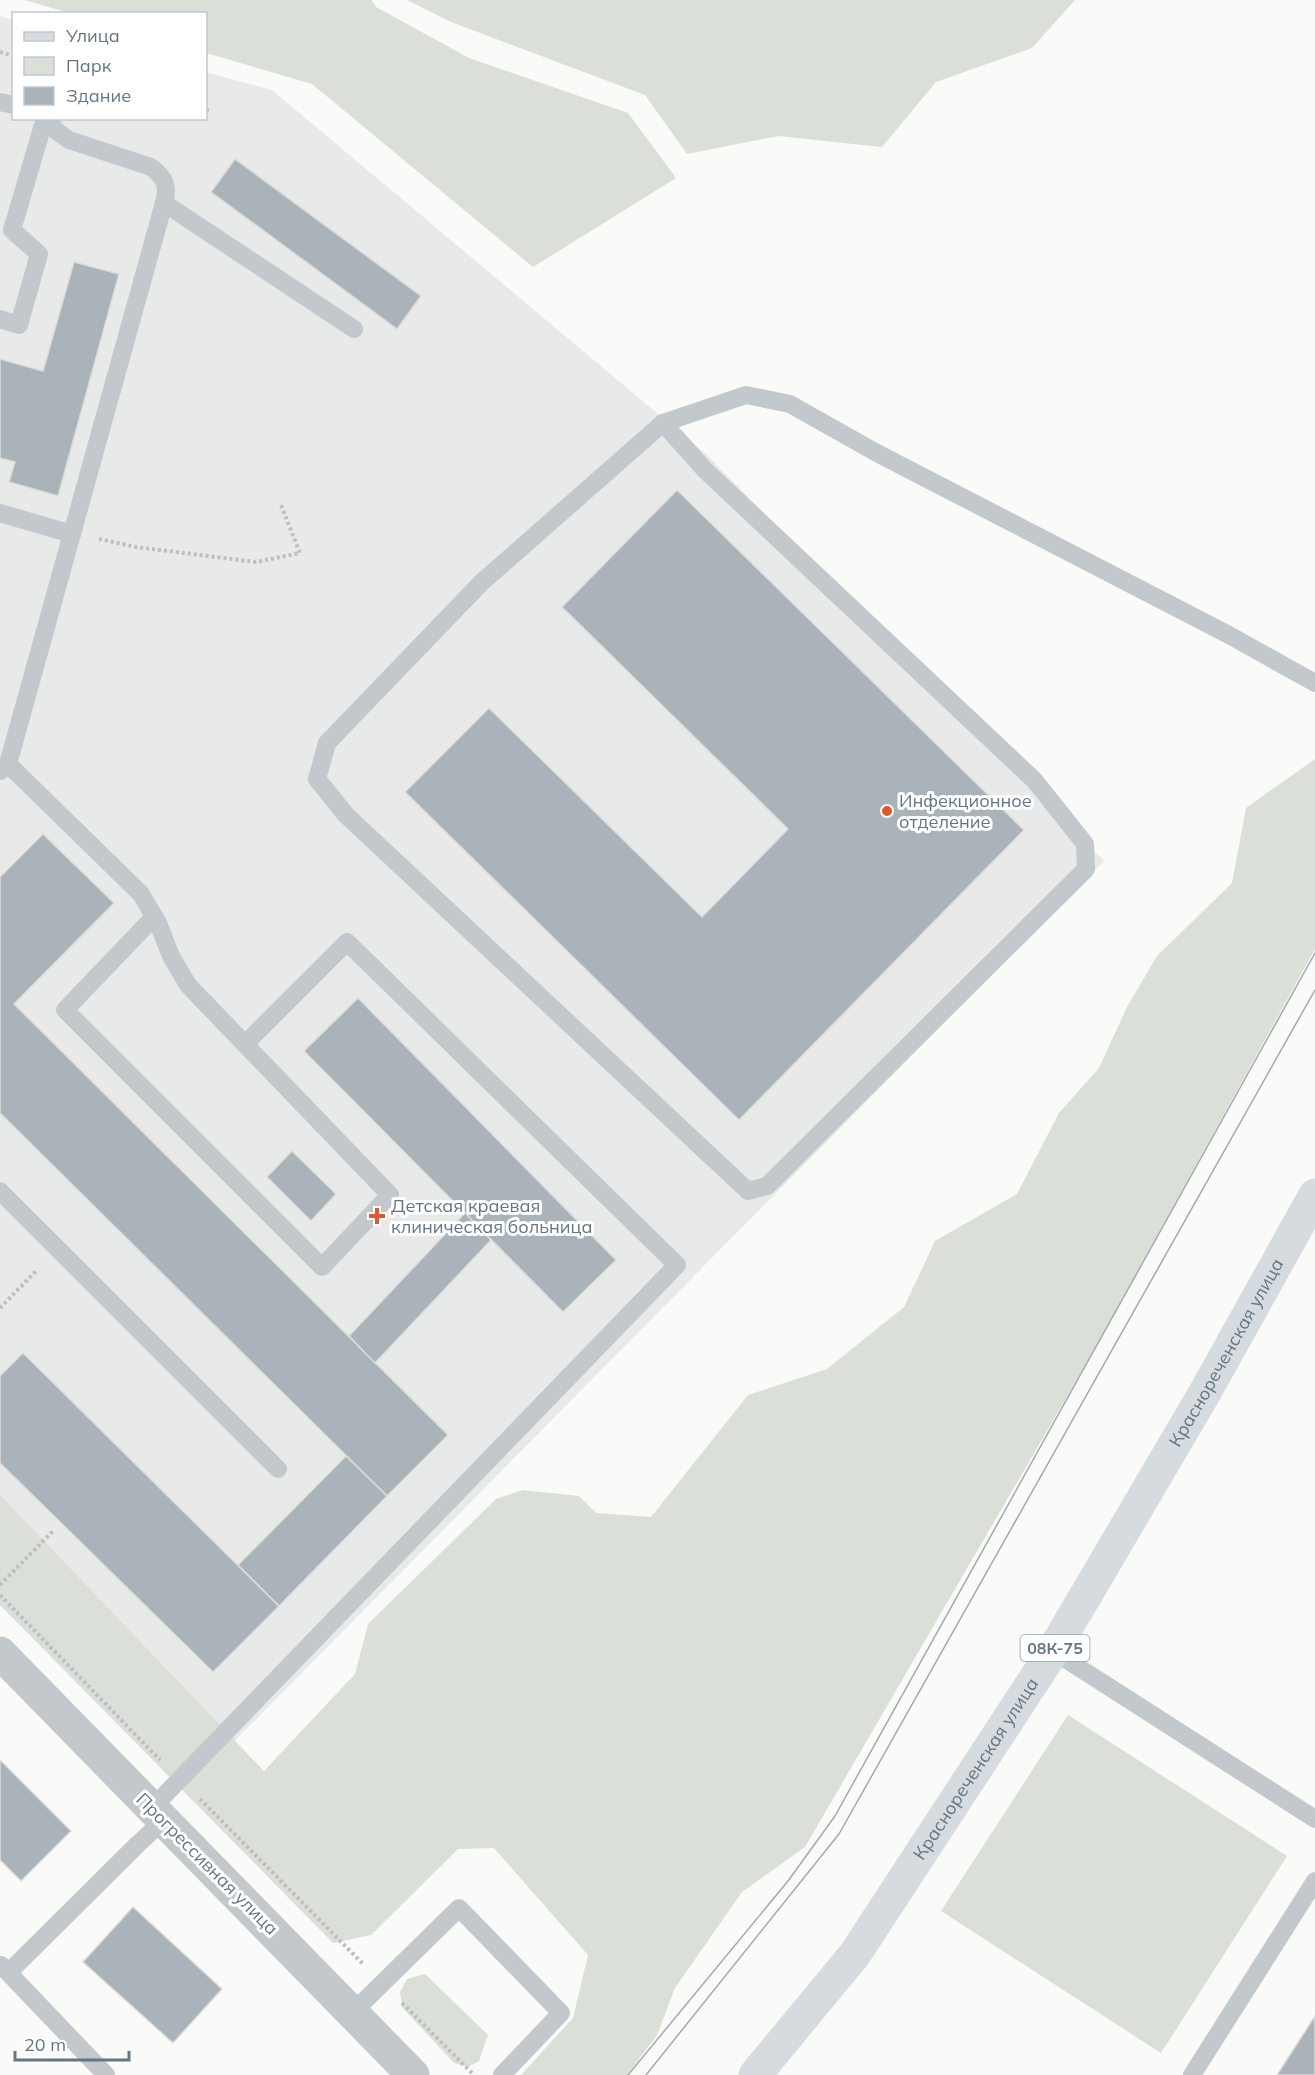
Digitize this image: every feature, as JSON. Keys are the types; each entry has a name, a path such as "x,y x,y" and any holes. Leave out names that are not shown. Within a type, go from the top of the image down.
{"main road":[{"name":"Краснореченская улица","path":"754,2075 855,1954 1053,1652 1204,1394 1315,1195"}],"street":[{"name":"Прогрессивная улица","path":"0,1653 413,2075"}],"lane":[{"path":"0,319 19,325 39,254 12,230 45,120"},
{"path":"48,120 55,130 69,140 152,166 165,182 167,192 4,768 141,894 154,917 171,956 188,985 390,1195 322,1267 65,1010 154,917"},
{"path":"164,203 354,329"},
{"path":"663,423 705,470 1035,781 1085,844 1086,869 767,1186 748,1191 346,815 317,779 327,743 482,582 663,423 746,395 790,404 875,452 1229,634 1315,683"},
{"path":"0,513 72,534"},
{"path":"105,2075 5,1968 138,1844 180,1780 677,1265 347,942 245,1044"},
{"path":"0,1191 278,1469"},
{"path":"1053,1652 1315,1819"},
{"path":"1192,2075 1315,1881"},
{"path":"352,2012 459,1908 561,2013 502,2075"}],"path":[{"path":"72,534 136,547 256,562 300,553 281,505"},
{"path":"0,1308 58,1249"},
{"path":"0,1585 54,1530"},
{"path":"0,1595 180,1780 474,2075"}],"shaded area":[{"name":"Детская краевая клиническая больница","path":"0,16 12,20 12,120 207,120 207,72 272,90 708,456 1104,861 202,1774 0,1570"}],"green space":[{"path":"24,0 372,0 376,7 469,58 628,113 676,178 533,267 312,84 207,53 207,12 66,12"},
{"path":"407,0 1075,0 1032,48 936,82 882,147 778,136 687,154 645,95 451,22"},
{"path":"1315,759 1315,949 1090,1357 805,1847 742,1892 675,1988 657,2035 627,2075 521,2075 573,2018 588,1955 494,1848 458,1849 371,1935 333,1943 0,1605 0,1495 264,1771 355,1674 368,1624 496,1499 523,1490 579,1496 596,1513 651,1517 748,1395 827,1369 904,1307 935,1241 1017,1194 1059,1113 1099,1068 1127,1007 1157,956 1232,883 1246,808"},
{"path":"1068,1715 1287,1856 1161,2053 941,1911"},
{"path":"425,1974 488,2035 479,2061 468,2067 454,2063 402,2007 400,1992 407,1979"}],"building":[{"path":"235,159 421,296 397,329 211,192"},
{"path":"74,262 119,274 58,496 9,482 15,462 0,458 0,359 43,371"},
{"name":"Инфекционное отделение","path":"677,490 1024,830 739,1120 405,792 489,708 702,917 788,829 562,607"},
{"path":"43,834 114,903 14,1004 448,1435 387,1496 0,1113 0,877"},
{"path":"358,998 616,1260 563,1312 304,1051"},
{"path":"292,1151 336,1194 311,1221 267,1177"},
{"path":"465,1213 491,1240 375,1363 349,1336"},
{"path":"23,1353 279,1606 213,1672 0,1463 0,1376"},
{"path":"346,1456 387,1496 279,1606 238,1565"},
{"path":"0,1760 71,1831 21,1881 0,1860"},
{"path":"133,1907 222,1989 173,2043 83,1962"},
{"path":"1315,2016 1315,2075 1277,2075"}],"tram line":[{"path":"628,2075 788,1881 835,1816 1315,953"},
{"path":"646,2075 839,1834 1315,990"}],"place":[{"name":"Инфекционное отделение","path":"887,811"},
{"name":"Детская краевая клиническая больница","path":"377,1216"}]}
